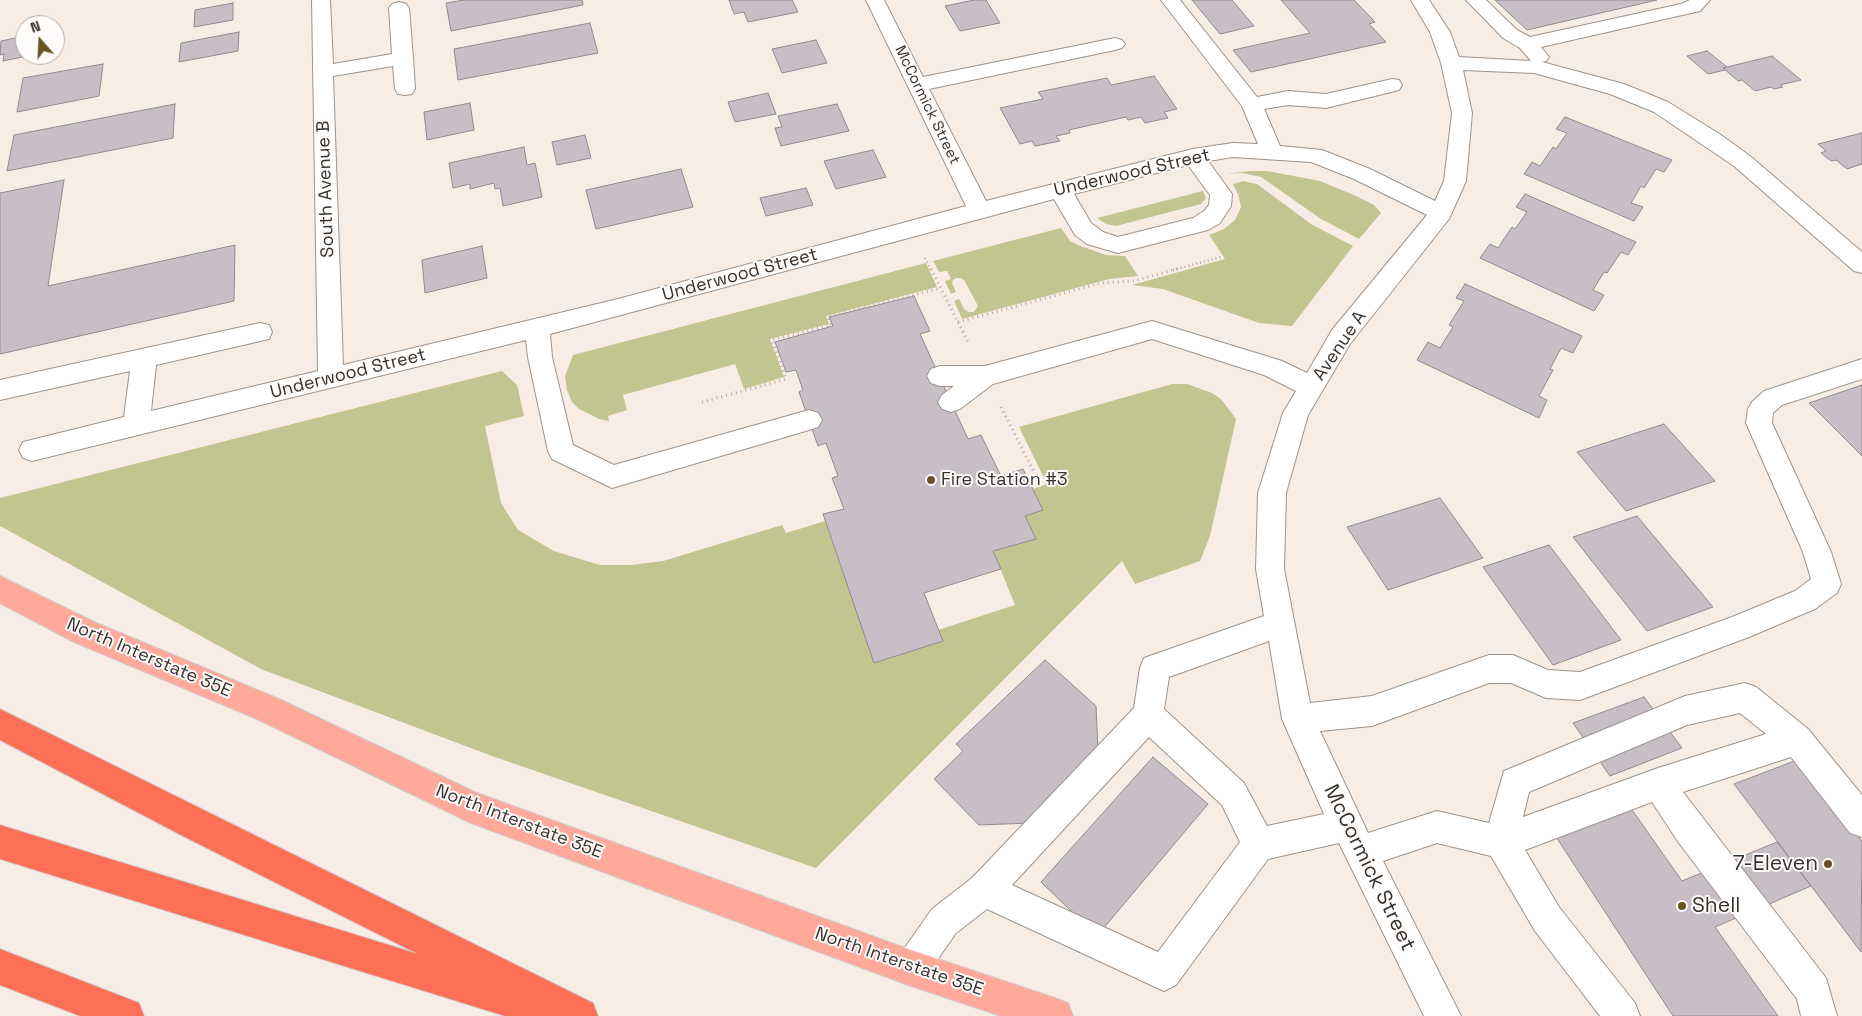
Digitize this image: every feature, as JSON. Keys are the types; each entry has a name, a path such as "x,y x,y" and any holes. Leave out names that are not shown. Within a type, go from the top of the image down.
{"highway":[{"path":"0,724 202,828 580,1016"},
{"path":"0,842 564,1016"},
{"path":"0,967 126,1016"}],"main road":[{"name":"North Interstate 35E","path":"0,589 84,632 268,709 471,807 912,968 1055,1016"}],"street":[{"name":"South Avenue B","path":"321,0 331,378"},
{"name":"McCormick Street","path":"875,0 979,210"},
{"path":"1170,0 1252,104 1272,152"},
{"name":"Avenue A","path":"1298,719 1270,570 1272,493 1296,413 1341,337 1442,213 1455,181 1462,113 1452,63 1440,32 1420,0"},
{"path":"1475,0 1510,34 1527,44 1554,71"},
{"path":"1527,44 1681,10 1693,6 1701,0"},
{"path":"399,8 405,89"},
{"path":"917,85 1115,44"},
{"path":"323,72 403,58"},
{"path":"1452,63 1534,67 1554,71 1617,89 1661,107 1742,161 1862,265"},
{"path":"1252,104 1288,98 1326,101 1392,85"},
{"name":"Underwood Street","path":"32,450 618,308 979,210 1193,156 1233,150 1314,156 1362,174 1442,213"},
{"path":"1060,189 1083,229 1095,238 1118,246 1200,224 1212,217 1220,206 1221,194 1193,156"},
{"path":"537,328 540,357 561,451 612,477 809,420"},
{"path":"940,376 985,376 1152,330 1273,368 1312,387"},
{"path":"0,390 260,332"},
{"path":"136,425 144,358"},
{"path":"1298,719 1372,711 1489,669 1513,669 1546,684 1580,686 1739,628 1805,600 1827,584 1817,552 1760,423 1761,409 1773,398 1862,369"},
{"path":"951,402 985,376"},
{"path":"912,968 944,921 984,890 1148,716 1155,668 1280,624"},
{"path":"1622,1016 1548,918 1501,842 1515,782 1685,711 1745,698 1797,740 1862,821"},
{"path":"1148,716 1233,794 1259,844"},
{"name":"McCormick Street","path":"1298,719 1354,839 1443,1016"},
{"path":"984,890 1164,973 1259,844 1286,840 1354,839 1437,827 1501,842 1658,784 1797,740"},
{"path":"1658,784 1691,831 1812,991 1819,1016"}],"path":[{"path":"958,322 1101,284 1133,281 1221,257"},
{"path":"702,402 786,379 772,340 831,325 828,317 941,288"}],"green space":[{"path":"1267,171 1320,181 1374,205 1381,213 1359,239 1321,219 1261,177 1242,173 1226,174"},
{"path":"1243,181 1257,184 1311,224 1353,246 1292,326 1259,323 1163,289 1132,285 1225,259 1209,235 1224,229 1235,220 1241,207 1233,184"},
{"path":"1203,191 1206,198 1201,204 1116,226 1106,224 1097,218"},
{"path":"1061,228 1070,241 1078,245 1106,255 1125,256 1138,276 1109,279 962,319 954,301 959,299 964,309 968,312 974,312 978,306 964,280 961,278 953,280 952,283 956,292 951,294 945,281 951,279 947,271 939,272 933,261"},
{"path":"926,263 937,287 826,316 829,324 770,339 784,377 744,389 735,364 623,395 627,410 608,416 609,421 599,419 579,409 572,402 567,390 565,376 573,355"},
{"path":"502,371 517,385 524,416 485,426 501,503 518,530 554,551 600,565 631,565 663,561 782,525 786,533 825,521 875,663 943,641 938,630 1015,605 993,551 1035,539 1025,516 1043,510 1033,489 1047,484 1019,427 1172,384 1187,384 1212,393 1222,400 1236,419 1210,536 1200,561 1135,584 1122,561 816,868 492,756 261,669 0,526 0,498"}],"building":[{"path":"464,0 582,0 583,5 451,31 446,3"},
{"path":"729,0 792,0 798,12 748,22 744,12 734,14"},
{"path":"974,0 986,0 1000,23 960,31 945,6"},
{"path":"1192,0 1232,0 1254,26 1220,34"},
{"path":"1281,0 1354,0 1375,22 1369,24 1386,42 1251,72 1233,50 1310,33"},
{"path":"1495,0 1657,0 1527,30"},
{"path":"233,3 233,20 194,27 195,10"},
{"path":"590,23 598,53 458,80 454,49"},
{"path":"239,32 238,51 179,62 181,43"},
{"path":"15,38 15,59 3,61 4,54 0,55 1,41"},
{"path":"816,40 827,63 782,73 772,49"},
{"path":"1707,51 1727,67 1723,68 1725,70 1708,74 1687,56"},
{"path":"1772,56 1801,80 1780,85 1783,87 1774,89 1771,87 1755,91 1742,80 1738,81 1723,68"},
{"path":"103,64 99,96 17,112 23,78"},
{"path":"1154,76 1177,109 1164,112 1168,118 1145,123 1141,117 1128,120 1126,117 1069,130 1070,133 1056,136 1060,141 1035,146 1032,141 1020,144 1000,108 1043,99 1038,92 1107,78 1111,85"},
{"path":"768,93 776,114 735,122 728,102"},
{"path":"470,103 474,130 427,140 424,112"},
{"path":"175,104 173,138 7,171 14,135"},
{"path":"837,104 849,131 781,146 775,128 782,127 778,116"},
{"path":"1565,117 1672,160 1664,172 1656,169 1644,188 1641,186 1631,203 1643,207 1634,221 1524,174 1532,162 1540,166 1553,147 1556,149 1567,133 1556,129"},
{"path":"1862,133 1862,164 1847,169 1836,160 1831,161 1821,153 1826,151 1818,144"},
{"path":"585,135 591,158 557,165 552,142"},
{"path":"524,147 527,165 535,163 542,197 503,206 500,188 495,189 494,183 470,189 470,184 453,188 449,163"},
{"path":"873,150 886,177 836,189 824,161"},
{"path":"681,169 693,207 596,229 586,190"},
{"path":"64,180 48,286 235,245 234,301 0,354 0,193"},
{"path":"806,188 813,205 766,216 760,198"},
{"path":"1525,194 1636,242 1628,255 1621,252 1607,273 1604,272 1593,290 1604,295 1594,311 1480,258 1490,244 1498,248 1512,227 1515,229 1527,212 1516,207"},
{"path":"482,246 487,278 425,293 422,260"},
{"path":"1465,284 1582,336 1573,353 1561,348 1550,369 1553,370 1539,396 1547,400 1539,418 1417,360 1428,342 1440,348 1453,327 1449,325 1464,301 1456,298"},
{"name":"Fire Station #3","path":"914,296 930,331 920,334 968,439 981,435 1001,476 1023,469 1043,510 1025,516 1036,539 993,551 1001,569 924,593 943,641 874,663 823,514 844,509 832,478 838,476 826,443 818,446 799,392 803,390 796,370 786,372 775,342 833,326 829,317"},
{"path":"1862,385 1862,456 1809,403"},
{"path":"1664,424 1715,481 1626,511 1577,452"},
{"path":"1440,498 1483,558 1388,590 1347,527"},
{"path":"1637,516 1713,607 1647,631 1573,537"},
{"path":"1549,545 1621,640 1553,665 1483,567"},
{"path":"1045,660 1096,706 1098,750 1031,823 979,825 934,779 963,751 956,744"},
{"path":"1644,697 1682,748 1610,776 1573,723"},
{"path":"1153,757 1208,804 1097,936 1041,882"},
{"name":"7-Eleven","path":"1797,760 1862,841 1861,952 1734,784"},
{"name":"Shell","path":"1623,797 1682,881 1777,842 1811,886 1715,927 1778,1016 1673,1016 1549,826"}],"place":[{"name":"Fire Station #3","path":"931,480"},
{"name":"7-Eleven","path":"1828,864"},
{"name":"Shell","path":"1682,906"}]}
